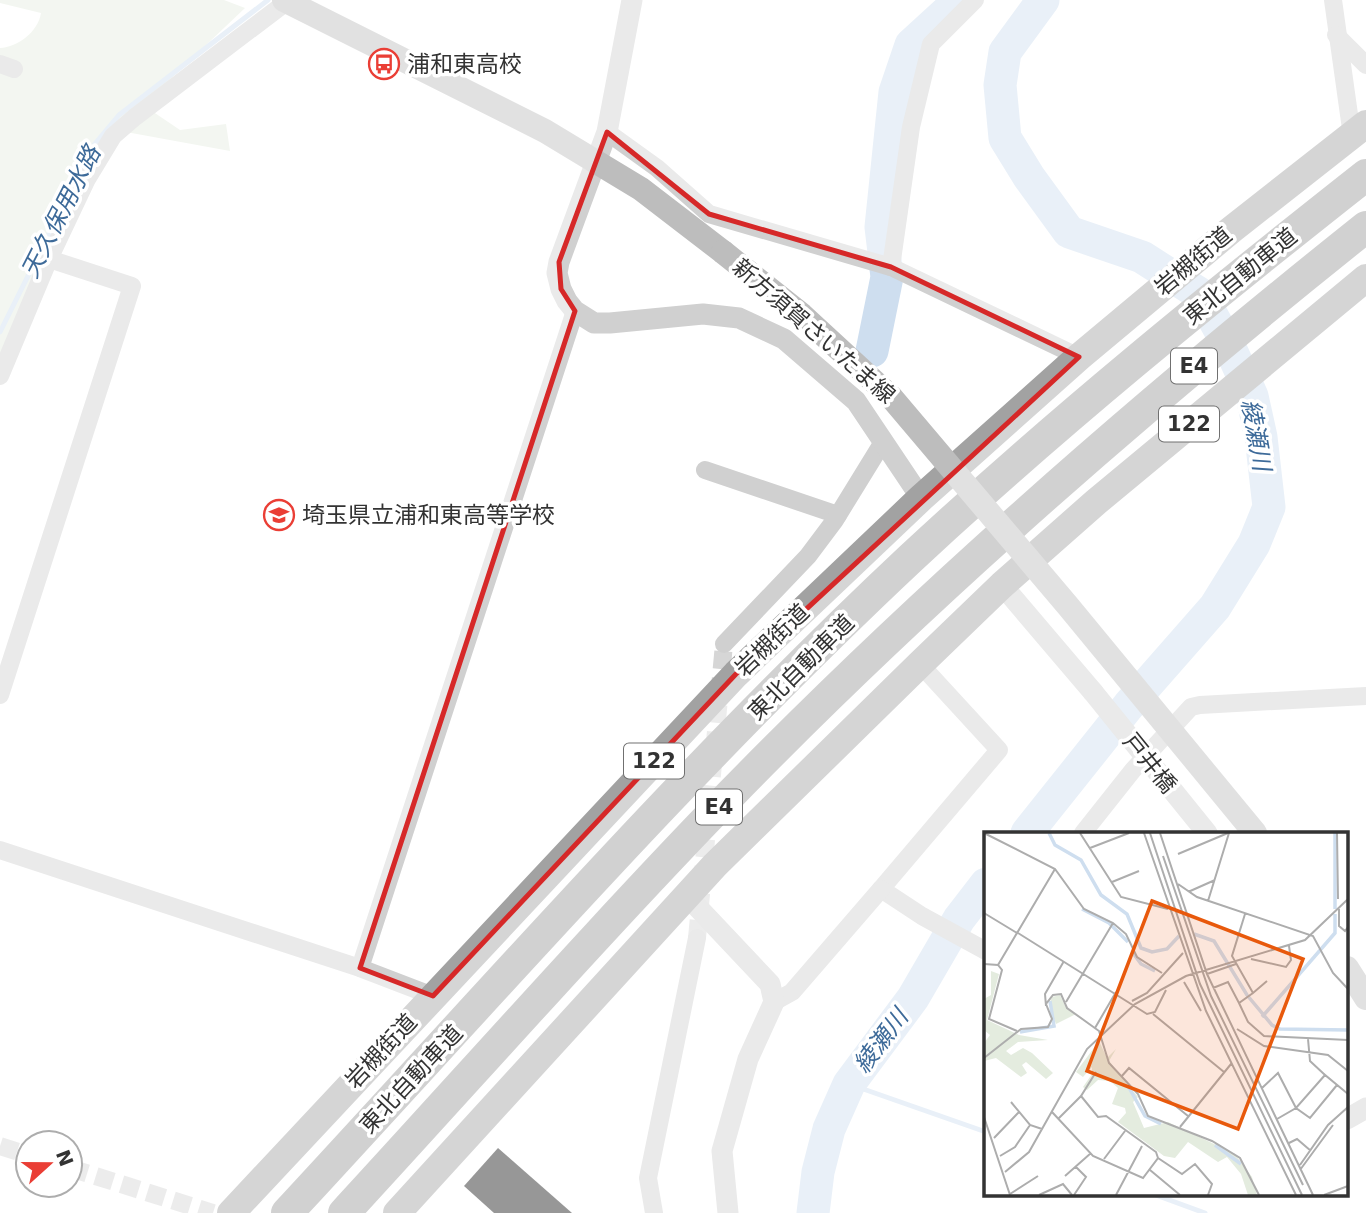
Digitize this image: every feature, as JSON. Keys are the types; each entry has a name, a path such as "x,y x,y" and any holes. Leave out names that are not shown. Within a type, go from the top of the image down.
{"highway":[{"name":"岩槻街道","path":"231,1213 736,674 921,498 1079,357 1231,230 1359,130"},
{"name":"東北自動車道","path":"287,1213 668,800 911,558 1111,381 1366,175"},
{"name":"東北自動車道","path":"344,1213 624,907 733,792 855,670 1120,428 1366,228"},
{"name":"122","path":"397,1213 687,896 920,664 1002,585 1096,502 1366,278"}],"main road":[{"name":"新方須賀さいたま線","path":"287,1 497,106 597,162 641,189 802,315 891,397 1034,564 1254,832"}],"street":[{"path":"632,0 607,132 559,262 557,273 561,289 575,311 594,323 703,314 739,318 784,339 856,401 921,498"},
{"path":"891,267 911,127 931,44 975,0"},
{"path":"1333,0 1336,35 1359,130"},
{"path":"0,376 49,258 87,179 113,136 287,1"},
{"path":"1336,35 1366,65"},
{"path":"607,132 657,168 709,214 891,267 1079,357"},
{"path":"0,695 132,286 49,258"},
{"path":"360,968 575,311"},
{"path":"723,643 808,556 838,515 883,442"},
{"path":"705,470 838,515"},
{"name":"戸井橋","path":"1002,585 1207,832"},
{"path":"728,1213 722,1151 748,1059 774,1002 792,992 999,750 920,664"},
{"path":"1084,832 1133,771 1191,707 1366,696"},
{"path":"0,850 360,968 433,996"},
{"path":"881,889 922,916 984,950"},
{"path":"687,896 770,984 774,1002"},
{"path":"654,1213 648,1178 697,938"},
{"path":"1348,1118 1366,1108"}],"highlighted area":[{"path":"607,132 709,214 891,267 1079,357 736,674 433,996 360,968 575,311 561,289 559,262"}],"shaded area":[{"path":"0,0 224,0 245,8 143,105 180,130 226,124 230,151 126,132 108,134 0,371 0,48 14,45 26,37 36,26 41,13 0,3"}],"building":[{"path":"498,1148 572,1213 494,1213 464,1186"}],"waterway":[{"name":"天久保用水路","path":"0,332 93,146 119,115 268,0"},
{"path":"872,351 887,277 881,227 895,92 911,45 960,0"},
{"name":"綾瀬川","path":"1028,832 1129,705 1215,607 1254,544 1269,507 1261,437 1252,396 1231,350 1200,294 1142,257 1069,232 1029,177 1005,138 1000,85 1005,52 1043,0"},
{"name":"綾瀬川","path":"813,1213 818,1172 829,1129 849,1084 913,998 959,919 984,887"},
{"path":"849,1084 984,1131"},
{"path":"1158,1196 1205,1213"}],"tunnel":[{"path":"697,938 724,644"},
{"path":"0,1146 14,1150"},
{"path":"84,1172 213,1213"}],"place":[{"name":"浦和東高校","path":"384,64"},
{"name":"埼玉県立浦和東高等学校","path":"279,515"}]}
